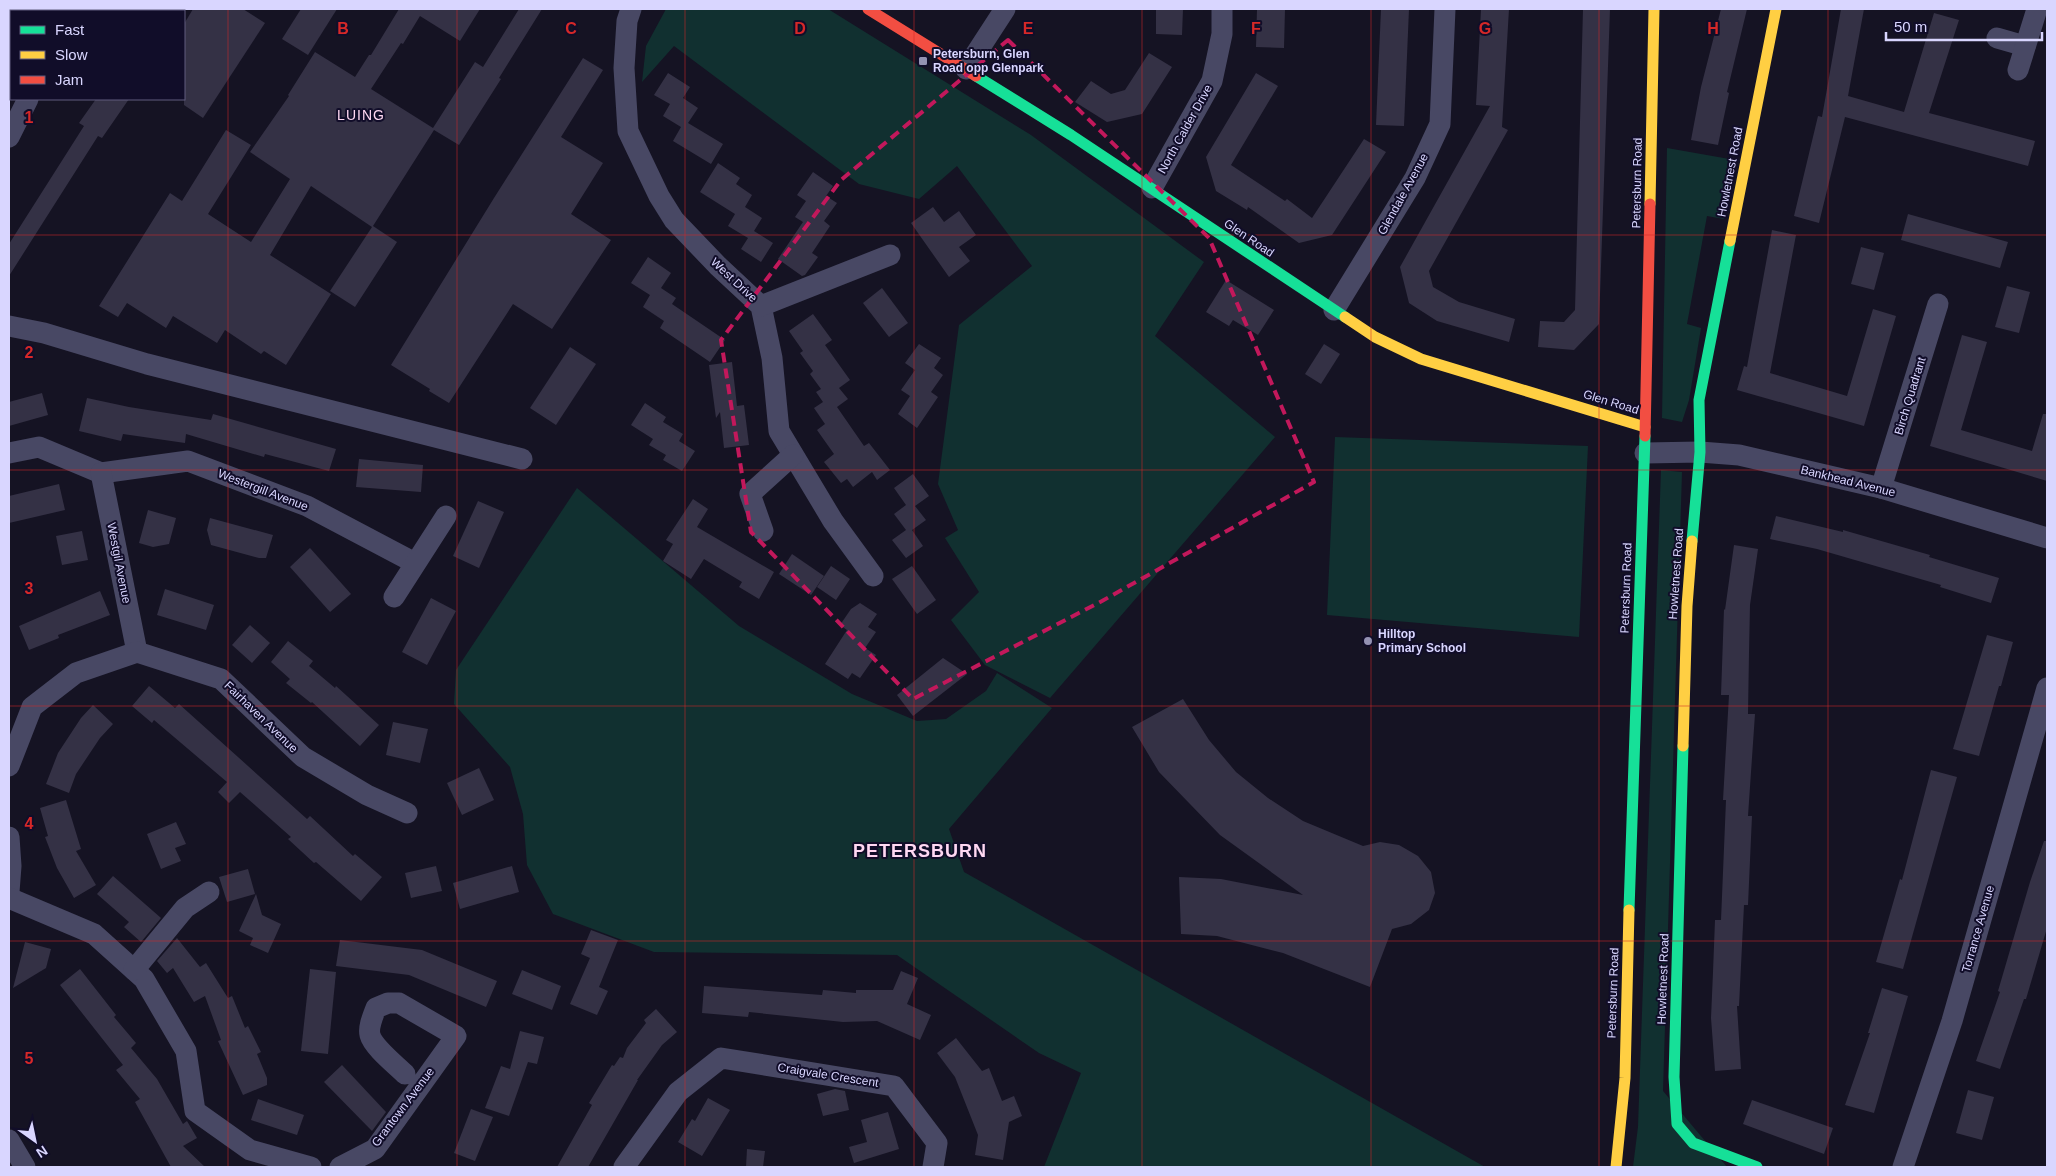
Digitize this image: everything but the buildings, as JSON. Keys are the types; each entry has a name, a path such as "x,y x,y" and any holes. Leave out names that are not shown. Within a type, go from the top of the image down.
{"street":[{"name":"West Drive","path":"632,9 627,21 624,68 628,131 674,220 718,266 761,306 772,358 780,431 833,521 873,576"},
{"name":"Glen Road","path":"868,9 1152,188 1374,337 1421,359 1645,427"},
{"path":"966,69 1005,9"},
{"name":"North Calder Drive","path":"1152,188 1212,81 1222,34 1222,9"},
{"name":"Glendale Avenue","path":"1334,310 1415,178 1440,124 1445,9"},
{"name":"Petersburn Road","path":"1616,1167 1625,1078 1634,724 1645,453 1654,9"},
{"name":"Howletnest Road","path":"1757,1167 1693,1143 1677,1124 1674,1077 1687,606 1700,452 1699,400 1776,9"},
{"path":"2018,70 2037,9"},
{"path":"1997,38 2025,46"},
{"path":"9,137 28,100"},
{"path":"761,306 890,254"},
{"name":"Birch Quadrant","path":"1881,488 1938,304"},
{"path":"9,326 44,333 147,364 522,459"},
{"path":"9,453 39,447 101,473"},
{"name":"Bankhead Avenue","path":"1645,453 1700,452 1739,455 1881,488 2047,538"},
{"path":"763,531 750,494 793,455"},
{"name":"Westergill Avenue","path":"101,473 188,461 307,506 415,563"},
{"name":"Westgil Avenue","path":"101,473 137,652"},
{"path":"394,597 446,516"},
{"path":"10,758 32,706 76,673 137,652"},
{"name":"Fairhaven Avenue","path":"137,652 220,679 303,758 407,813"},
{"name":"Torrance Avenue","path":"1903,1167 1952,1021 2047,688"},
{"path":"9,837 11,866 9,892"},
{"path":"134,970 185,908 209,892"},
{"path":"9,898 94,934 144,979 186,1051 195,1111 250,1150 303,1166"},
{"name":"Grantown Avenue","path":"340,1167 374,1149 456,1036 398,1003 376,1008 371,1021 370,1034 374,1043 405,1074"},
{"name":"Craigvale Crescent","path":"624,1167 678,1092 721,1058 894,1086 937,1143 933,1167"},
{"path":"9,1140 25,1167"}],"highlighted area":[{"path":"1008,40 1209,238 1314,482 1102,601 913,699 751,532 721,340 841,180"}],"green space":[{"path":"666,9 828,9 1031,135 1204,262 1155,336 1275,437 1050,698 985,665 951,620 979,592 945,538 958,530 938,484 959,325 1032,266 957,166 919,199 859,184 674,46 642,82 646,46"},
{"path":"1667,148 1735,160 1724,219 1707,216 1687,324 1701,328 1689,400 1682,422 1662,418"},
{"path":"1335,437 1588,446 1579,637 1327,615"},
{"path":"1661,470 1682,472 1663,1091 1727,1167 1633,1167 1638,1127"},
{"path":"577,488 739,626 852,694 917,721 946,719 986,691 997,673 1052,708 949,829 964,872 1485,1167 1044,1167 1081,1073 1039,1053 897,955 654,952 553,914 527,865 523,814 510,767 454,704 456,670"}],"traffic: fast":[{"path":"976,76 1071,135 1345,317"},
{"path":"1692,541 1700,452 1699,400 1730,241"},
{"path":"1629,910 1645,436"},
{"path":"1683,746 1674,1077 1677,1124 1693,1143 1757,1167"}],"traffic: slow":[{"path":"1650,204 1654,9"},
{"path":"1730,241 1776,9"},
{"path":"1345,317 1375,337 1421,359 1645,427"},
{"path":"1683,746 1687,606 1692,541"},
{"path":"1616,1167 1625,1078 1629,910"}],"traffic: jam":[{"path":"868,9 976,76"},
{"path":"1645,436 1650,204"}],"place":[{"name":"Petersburn, Glen Road opp Glenpark","path":"923,61"},
{"name":"Hilltop Primary School","path":"1368,641"}],"district":[{"name":"LUING","path":"361,115"},
{"name":"PETERSBURN","path":"920,851"}]}
